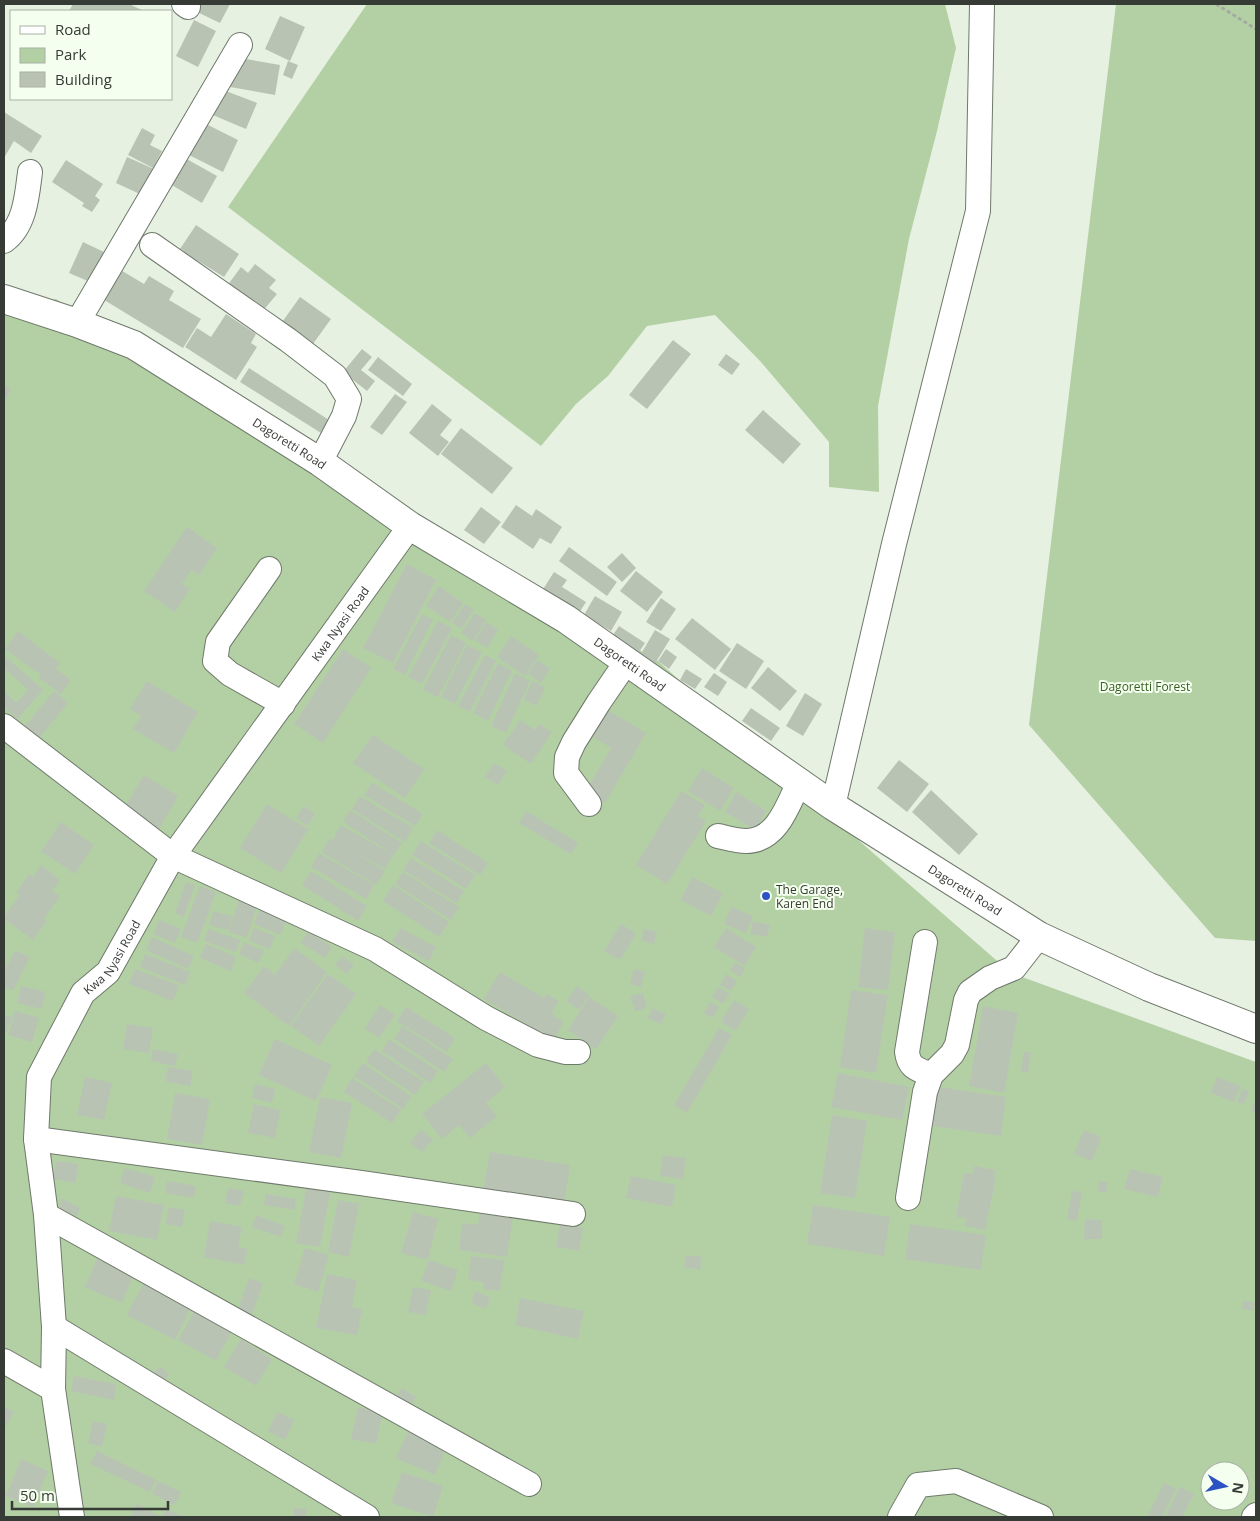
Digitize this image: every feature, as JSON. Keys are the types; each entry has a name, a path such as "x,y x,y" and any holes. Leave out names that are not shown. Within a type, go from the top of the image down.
{"main road":[{"name":"Dagoretti Road","path":"4,299 77,323 134,345 320,462 410,526 566,619 834,806 1040,936 1149,987 1256,1029"}],"street":[{"path":"834,806 894,544 978,211 982,4"},
{"path":"77,323 240,45"},
{"path":"4,241 12,234 20,220 26,202 30,172"},
{"path":"152,245 288,340 335,376 349,399 344,416 320,462"},
{"name":"Kwa Nyasi Road","path":"72,1517 54,1389 54,1327 46,1215 36,1139 39,1077 84,993 108,972 173,856 410,526"},
{"path":"269,569 218,642 215,660 230,674 283,704"},
{"path":"589,804 566,773 567,757 599,702 627,661"},
{"path":"4,726 173,856 375,949 486,1018 538,1045 565,1052 578,1052"},
{"path":"718,836 747,841 769,834 778,824 799,782"},
{"path":"908,1198 925,1092 931,1075 952,1054 957,1045 966,1000 970,992 990,978 1014,968 1040,936"},
{"path":"924,942 908,1060 913,1067 931,1075"},
{"path":"36,1139 352,1181 573,1214"},
{"path":"46,1215 529,1484"},
{"path":"54,1327 367,1517"},
{"path":"4,1361 54,1389"},
{"path":"900,1517 918,1485 956,1481 1041,1517"}],"path":[{"path":"1216,4 1256,29"}],"green space":[{"path":"367,4 945,4 956,48 909,239 878,406 879,492 829,487 829,442 760,361 715,315 647,326 608,376 576,404 541,446 228,207"},
{"name":"Dagoretti Forest","path":"1116,4 1256,4 1256,941 1215,938 1029,725"},
{"path":"56,299 298,448 658,661 841,825 1011,973 1256,1062 1256,1517 4,1517 4,308"}],"building":[{"path":"73,4 129,4 142,10 70,10"},
{"path":"199,4 230,4 220,23 195,11"},
{"path":"280,16 305,27 290,61 265,49"},
{"path":"194,20 216,31 198,67 176,56"},
{"path":"235,57 280,65 275,95 230,87"},
{"path":"288,61 298,65 292,79 283,75"},
{"path":"218,88 257,103 246,129 208,113"},
{"path":"4,112 42,136 31,153 14,141 4,158"},
{"path":"204,123 238,140 223,172 189,155"},
{"path":"142,128 155,135 150,145 162,151 153,168 128,155"},
{"path":"127,157 154,169 142,195 116,183"},
{"path":"185,158 217,176 202,203 170,184"},
{"path":"66,160 103,184 95,196 100,200 92,212 82,206 84,203 52,182"},
{"path":"196,225 239,254 224,277 198,261 194,267 180,257 184,251 180,249"},
{"path":"83,242 104,252 90,282 69,273"},
{"path":"255,264 276,280 269,288 277,294 262,312 227,286 241,267 248,273"},
{"path":"114,266 144,284 149,276 174,291 169,300 201,319 183,348 96,295"},
{"path":"300,297 331,319 310,348 280,325"},
{"path":"226,314 256,334 251,343 257,347 236,380 185,347 197,328 211,337"},
{"path":"673,340 691,354 647,409 629,395"},
{"path":"362,349 372,357 361,370 375,381 367,391 343,372"},
{"path":"726,354 740,364 732,375 718,365"},
{"path":"378,357 412,384 403,396 368,370"},
{"path":"249,368 329,420 321,433 240,382"},
{"path":"4,385 11,389 4,403"},
{"path":"395,394 407,402 382,435 370,427"},
{"path":"432,404 452,420 440,435 449,442 438,456 409,433"},
{"path":"763,410 801,444 783,464 745,430"},
{"path":"461,428 513,468 492,494 441,454"},
{"path":"516,505 532,516 536,509 562,527 551,544 540,538 533,549 501,527"},
{"path":"481,507 501,522 484,544 464,530"},
{"path":"187,527 217,548 199,575 191,570 182,584 190,589 175,612 144,591"},
{"path":"569,547 617,582 607,596 559,561"},
{"path":"622,553 636,568 622,582 607,567"},
{"path":"407,564 436,580 393,663 363,648"},
{"path":"636,571 663,592 647,612 620,591"},
{"path":"554,572 567,580 562,587 586,602 577,616 540,594"},
{"path":"439,586 463,603 450,622 426,606"},
{"path":"595,596 622,612 611,631 584,615"},
{"path":"661,598 676,609 661,631 646,622"},
{"path":"465,604 474,610 461,629 452,623"},
{"path":"475,613 486,620 473,641 461,633"},
{"path":"422,614 433,620 405,675 393,669"},
{"path":"692,618 731,649 715,670 675,639"},
{"path":"438,621 452,628 422,684 408,677"},
{"path":"487,622 498,630 487,648 475,640"},
{"path":"619,626 645,643 639,652 613,635"},
{"path":"655,630 670,639 653,667 638,659"},
{"path":"18,631 60,663 56,669 71,680 61,694 39,678 41,675 5,649"},
{"path":"451,635 466,643 438,697 423,690"},
{"path":"511,636 539,655 525,676 497,657"},
{"path":"737,643 764,661 746,689 719,671"},
{"path":"467,645 482,652 455,704 441,697"},
{"path":"343,649 371,668 323,743 294,724"},
{"path":"666,649 677,657 669,669 658,661"},
{"path":"4,655 43,690 17,719 4,707 4,691 16,703 28,690 4,668"},
{"path":"485,655 496,661 470,712 458,706"},
{"path":"537,660 550,669 541,683 528,674"},
{"path":"498,663 512,671 488,721 473,713"},
{"path":"768,667 797,691 780,711 751,688"},
{"path":"686,669 702,679 695,689 680,680"},
{"path":"515,673 530,681 506,733 491,726"},
{"path":"714,673 727,682 718,696 704,687"},
{"path":"147,681 198,712 174,753 133,729 141,716 130,709"},
{"path":"532,681 545,687 537,706 524,700"},
{"path":"54,691 68,703 35,743 21,731"},
{"path":"805,693 822,704 803,736 786,726"},
{"path":"601,706 646,733 605,803 586,791 611,748 586,733"},
{"path":"751,708 780,728 771,741 742,721"},
{"path":"520,720 535,730 539,724 552,732 531,764 503,745"},
{"path":"373,735 424,769 405,798 353,763"},
{"path":"899,760 929,784 907,812 877,788"},
{"path":"494,763 507,771 498,785 485,777"},
{"path":"702,768 734,788 720,811 688,791"},
{"path":"144,775 178,796 158,831 123,810"},
{"path":"372,783 423,814 415,826 364,795"},
{"path":"931,790 978,834 959,855 912,812"},
{"path":"681,791 705,805 698,816 706,821 667,884 636,865"},
{"path":"736,792 766,811 755,830 725,812"},
{"path":"360,796 413,828 405,842 352,809"},
{"path":"267,804 308,829 281,873 240,848"},
{"path":"304,806 315,814 307,826 296,818"},
{"path":"350,810 402,843 394,855 343,822"},
{"path":"526,811 578,843 571,854 519,823"},
{"path":"61,822 94,845 75,874 41,851"},
{"path":"341,825 393,855 385,869 347,848 385,871 376,885 322,852 330,838 333,840"},
{"path":"437,830 488,863 480,875 429,843"},
{"path":"421,841 475,875 466,889 412,855"},
{"path":"319,853 374,885 366,899 311,867"},
{"path":"411,858 464,891 457,903 403,870"},
{"path":"41,865 60,880 52,891 60,896 44,918 47,921 33,940 4,919 4,917 20,894 16,892 29,874 33,877"},
{"path":"311,871 367,906 358,921 302,885"},
{"path":"403,872 459,907 451,920 395,884"},
{"path":"692,877 723,893 711,916 681,900"},
{"path":"186,882 195,885 184,917 175,913"},
{"path":"393,885 449,922 439,937 383,901"},
{"path":"200,886 216,892 197,943 181,937"},
{"path":"239,900 257,906 247,938 228,932"},
{"path":"731,907 753,916 746,933 724,924"},
{"path":"260,908 287,919 280,935 254,924"},
{"path":"213,911 232,916 228,930 209,925"},
{"path":"159,920 181,929 175,943 153,934"},
{"path":"753,921 770,925 767,937 750,934"},
{"path":"621,924 636,934 620,960 604,951"},
{"path":"254,928 275,936 270,949 249,941"},
{"path":"400,928 436,947 429,961 392,942"},
{"path":"726,928 756,947 745,966 714,947"},
{"path":"865,928 895,932 888,990 858,987"},
{"path":"208,929 240,940 236,952 204,941"},
{"path":"644,929 657,932 654,944 641,941"},
{"path":"308,931 332,947 325,958 301,943"},
{"path":"152,937 194,956 188,969 146,950"},
{"path":"244,942 264,951 258,963 239,954"},
{"path":"206,944 236,957 231,971 200,958"},
{"path":"294,948 327,972 289,1026 244,993 264,966 275,975"},
{"path":"15,950 30,957 13,991 4,986 4,972"},
{"path":"145,954 190,972 185,985 140,967"},
{"path":"342,956 354,965 347,974 335,965"},
{"path":"735,962 745,969 740,977 730,970"},
{"path":"135,969 179,985 173,1001 129,984"},
{"path":"634,969 645,972 641,987 630,984"},
{"path":"500,972 544,998 546,994 559,1001 551,1014 564,1022 554,1039 541,1031 537,1036 525,1029 528,1025 484,999"},
{"path":"328,974 356,994 319,1046 291,1026"},
{"path":"726,974 737,981 731,991 720,985"},
{"path":"21,986 46,992 42,1009 17,1003"},
{"path":"577,986 589,995 579,1010 566,1001"},
{"path":"718,987 730,994 723,1004 712,997"},
{"path":"851,990 888,995 876,1073 840,1067"},
{"path":"643,993 647,1008 635,1011 630,996"},
{"path":"589,997 618,1016 596,1049 568,1030"},
{"path":"734,1000 749,1009 736,1031 721,1022"},
{"path":"710,1002 719,1007 713,1018 704,1013"},
{"path":"380,1005 395,1015 379,1038 365,1028"},
{"path":"983,1006 1018,1013 1004,1093 969,1086"},
{"path":"406,1007 455,1038 447,1052 397,1021"},
{"path":"653,1008 666,1014 660,1024 647,1018"},
{"path":"15,1011 39,1018 32,1042 8,1035"},
{"path":"4,1015 12,1017 7,1032 4,1031"},
{"path":"127,1024 153,1028 149,1053 123,1049"},
{"path":"402,1026 453,1059 444,1072 394,1039"},
{"path":"719,1028 732,1035 687,1113 674,1105"},
{"path":"275,1039 332,1065 316,1101 259,1075"},
{"path":"389,1039 438,1071 430,1083 382,1051"},
{"path":"153,1049 178,1054 175,1066 151,1061"},
{"path":"374,1049 424,1082 415,1095 366,1062"},
{"path":"1024,1052 1031,1053 1028,1073 1021,1072"},
{"path":"363,1063 411,1096 403,1109 354,1076"},
{"path":"486,1063 505,1087 486,1103 497,1116 470,1138 459,1125 442,1139 422,1114"},
{"path":"168,1067 193,1071 190,1086 165,1081"},
{"path":"838,1073 909,1087 902,1120 831,1107"},
{"path":"85,1077 112,1083 104,1120 77,1115"},
{"path":"1217,1077 1240,1086 1234,1102 1211,1093"},
{"path":"352,1078 401,1110 392,1123 344,1092"},
{"path":"255,1084 275,1089 272,1103 252,1098"},
{"path":"932,1086 1006,1097 1001,1136 927,1125"},
{"path":"1242,1089 1249,1091 1244,1104 1237,1102"},
{"path":"175,1093 210,1099 202,1145 167,1139"},
{"path":"320,1097 352,1103 341,1158 309,1152"},
{"path":"1256,1098 1256,1113 1251,1111"},
{"path":"254,1104 280,1110 275,1138 248,1133"},
{"path":"832,1115 867,1121 855,1198 820,1193"},
{"path":"421,1129 433,1139 422,1152 410,1143"},
{"path":"1084,1130 1101,1137 1092,1161 1074,1154"},
{"path":"490,1152 570,1165 564,1204 483,1192"},
{"path":"663,1155 686,1158 683,1179 660,1176"},
{"path":"56,1161 78,1164 76,1183 53,1179"},
{"path":"974,1166 995,1170 994,1178 996,1178 985,1230 965,1226 966,1218 956,1217 964,1173 973,1174"},
{"path":"125,1168 155,1177 150,1193 120,1183"},
{"path":"1130,1169 1163,1177 1158,1197 1124,1189"},
{"path":"631,1176 676,1185 672,1207 626,1198"},
{"path":"167,1181 196,1186 194,1198 165,1193"},
{"path":"1099,1181 1108,1182 1106,1193 1098,1191"},
{"path":"307,1184 331,1189 320,1247 296,1243"},
{"path":"228,1188 244,1191 240,1206 225,1203"},
{"path":"1072,1191 1082,1192 1077,1221 1067,1219"},
{"path":"266,1194 296,1199 294,1210 264,1205"},
{"path":"116,1196 164,1205 157,1240 109,1231"},
{"path":"61,1198 80,1208 76,1217 60,1208"},
{"path":"338,1200 359,1204 349,1257 328,1252"},
{"path":"813,1205 890,1217 884,1256 807,1244"},
{"path":"168,1207 185,1210 182,1227 166,1224"},
{"path":"413,1212 438,1219 428,1260 401,1253"},
{"path":"480,1212 513,1216 507,1257 459,1250 462,1223 478,1225"},
{"path":"256,1215 285,1226 281,1237 252,1227"},
{"path":"1085,1219 1102,1220 1102,1239 1084,1239"},
{"path":"210,1221 242,1227 238,1247 248,1249 244,1265 204,1257"},
{"path":"560,1224 583,1228 579,1251 556,1247"},
{"path":"910,1224 986,1235 981,1270 905,1259"},
{"path":"305,1248 329,1255 318,1292 294,1284"},
{"path":"686,1255 702,1257 700,1270 684,1267"},
{"path":"471,1256 504,1260 500,1291 483,1289 484,1282 468,1280"},
{"path":"97,1259 134,1274 122,1303 85,1287"},
{"path":"429,1260 458,1270 451,1291 421,1281"},
{"path":"327,1274 357,1280 352,1307 362,1309 357,1335 316,1328"},
{"path":"249,1278 263,1283 252,1314 238,1309"},
{"path":"143,1284 191,1308 175,1340 127,1315"},
{"path":"413,1287 431,1290 426,1315 408,1312"},
{"path":"475,1291 490,1297 486,1309 471,1303"},
{"path":"520,1298 584,1311 578,1339 515,1325"},
{"path":"1243,1301 1255,1302 1254,1311 1242,1309"},
{"path":"194,1311 232,1331 216,1361 178,1340"},
{"path":"241,1339 272,1359 256,1386 224,1367"},
{"path":"160,1366 169,1374 163,1381 154,1373"},
{"path":"74,1376 116,1384 114,1400 71,1391"},
{"path":"402,1388 416,1397 411,1405 396,1397"},
{"path":"4,1406 14,1412 4,1430"},
{"path":"358,1407 383,1412 376,1444 351,1439"},
{"path":"277,1412 294,1420 285,1440 268,1431"},
{"path":"93,1421 107,1424 102,1447 88,1443"},
{"path":"409,1429 447,1446 435,1475 396,1458"},
{"path":"97,1451 156,1480 150,1492 90,1464"},
{"path":"21,1459 48,1471 33,1507 6,1496"},
{"path":"402,1472 443,1486 433,1517 391,1503"},
{"path":"158,1481 181,1492 175,1505 152,1494"},
{"path":"1164,1483 1176,1489 1162,1517 1147,1517"},
{"path":"1180,1487 1194,1494 1182,1517 1165,1517"},
{"path":"137,1504 160,1516 160,1517 131,1517"},
{"path":"294,1508 307,1509 306,1517 294,1517"},
{"path":"166,1509 184,1517 162,1517"}],"place":[{"name":"The Garage, Karen End","path":"766,896"}]}
